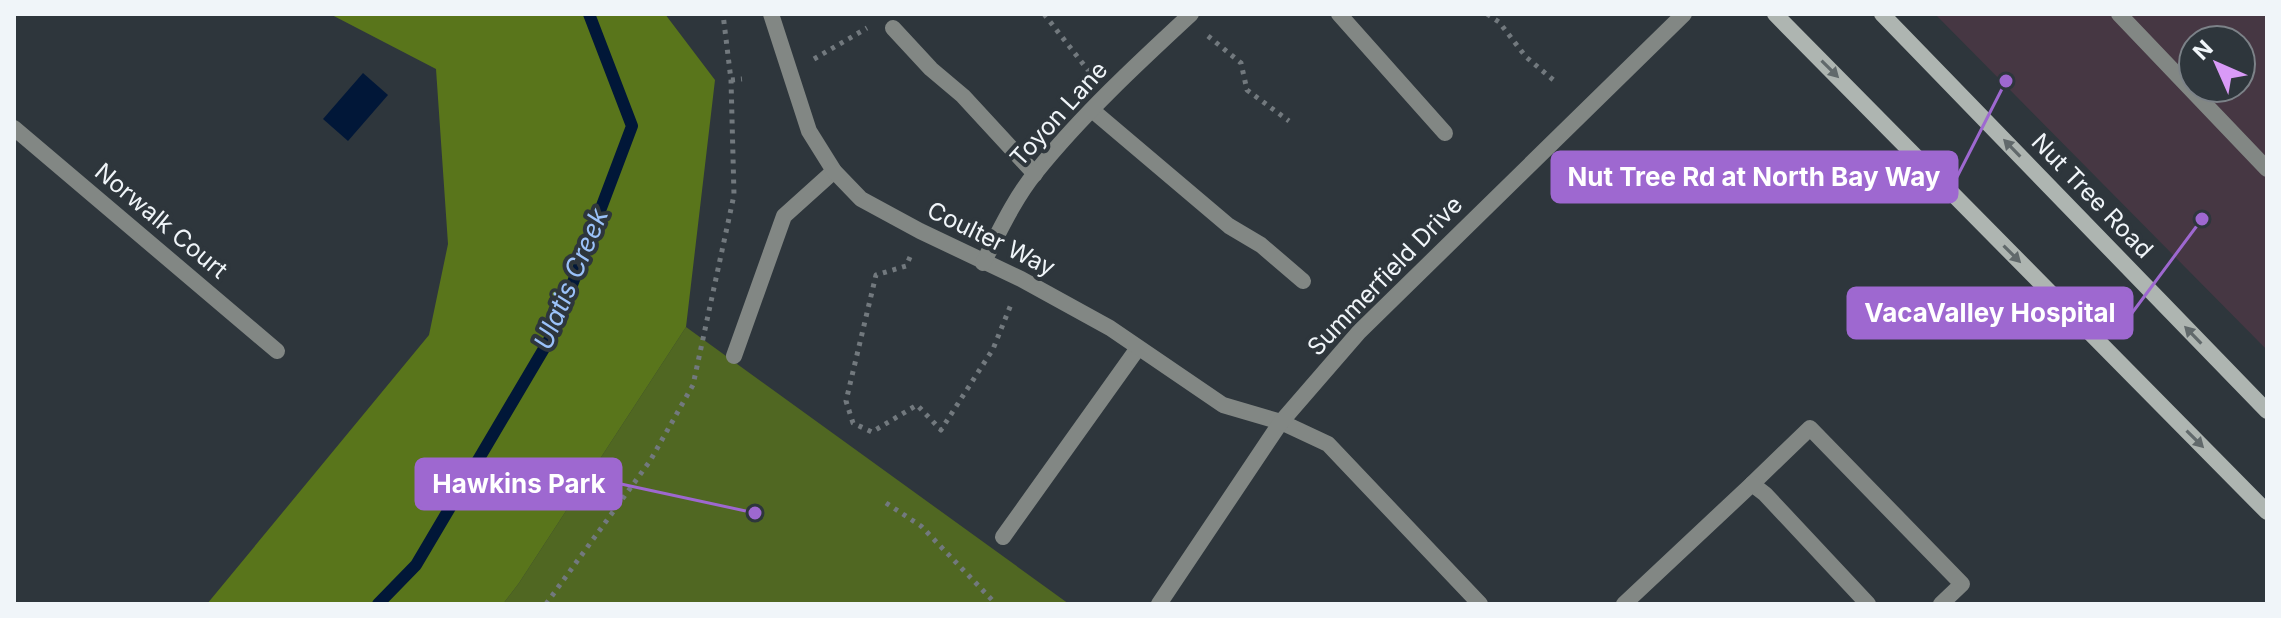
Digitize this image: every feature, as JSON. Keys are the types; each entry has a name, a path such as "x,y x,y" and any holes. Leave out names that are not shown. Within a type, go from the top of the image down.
{"main road":[{"path":"1775,14 2267,512"},
{"name":"Nut Tree Road","path":"1882,14 2267,411"}],"street":[{"name":"Coulter Way","path":"771,14 809,131 834,171 861,199 983,263 1021,279 1110,328 1223,405 1281,422 1328,444 1480,604"},
{"path":"1339,14 1445,133"},
{"name":"Summerfield Drive","path":"1159,604 1281,422 1359,332 1684,14"},
{"path":"2119,14 2267,169"},
{"name":"Toyon Lane","path":"983,263 1006,218 1035,174 1108,93 1188,15"},
{"path":"893,28 931,69 963,96 1035,174"},
{"path":"1092,110 1229,226 1261,245 1303,281"},
{"name":"Norwalk Court","path":"14,128 277,351"},
{"path":"734,356 784,216 834,171"},
{"path":"1003,537 1138,348"},
{"path":"1624,604 1810,428 1962,584 1941,604"},
{"path":"1752,484 1868,604"}],"path":[{"path":"546,604 650,461 693,385 734,195 731,80 723,14"},
{"path":"1044,14 1108,93"},
{"path":"1487,14 1499,22 1526,57 1557,83"},
{"path":"1188,15 1241,63 1247,90 1289,121"},
{"path":"814,59 877,21"},
{"path":"731,80 742,79"},
{"path":"920,231 906,266 876,275 846,401 853,423 872,432 917,405 941,430 993,349 1021,279"},
{"path":"886,503 921,526 996,604"}],"shaded area":[{"path":"1935,14 2267,14 2267,350"}],"green space":[{"path":"330,14 665,14 715,80 686,327 503,604 207,604 429,335 448,244 436,69"},
{"path":"686,327 1069,604 503,604"}],"water":[{"path":"363,73 388,95 348,141 323,119"}],"waterway":[{"name":"Ulatis Creek","path":"378,604 416,565 555,330 632,126 589,14"}],"place":[{"name":"Nut Tree Rd at North Bay Way","path":"2006,81"},
{"name":"VacaValley Hospital","path":"2202,219"},
{"name":"Hawkins Park","path":"755,513"}]}
